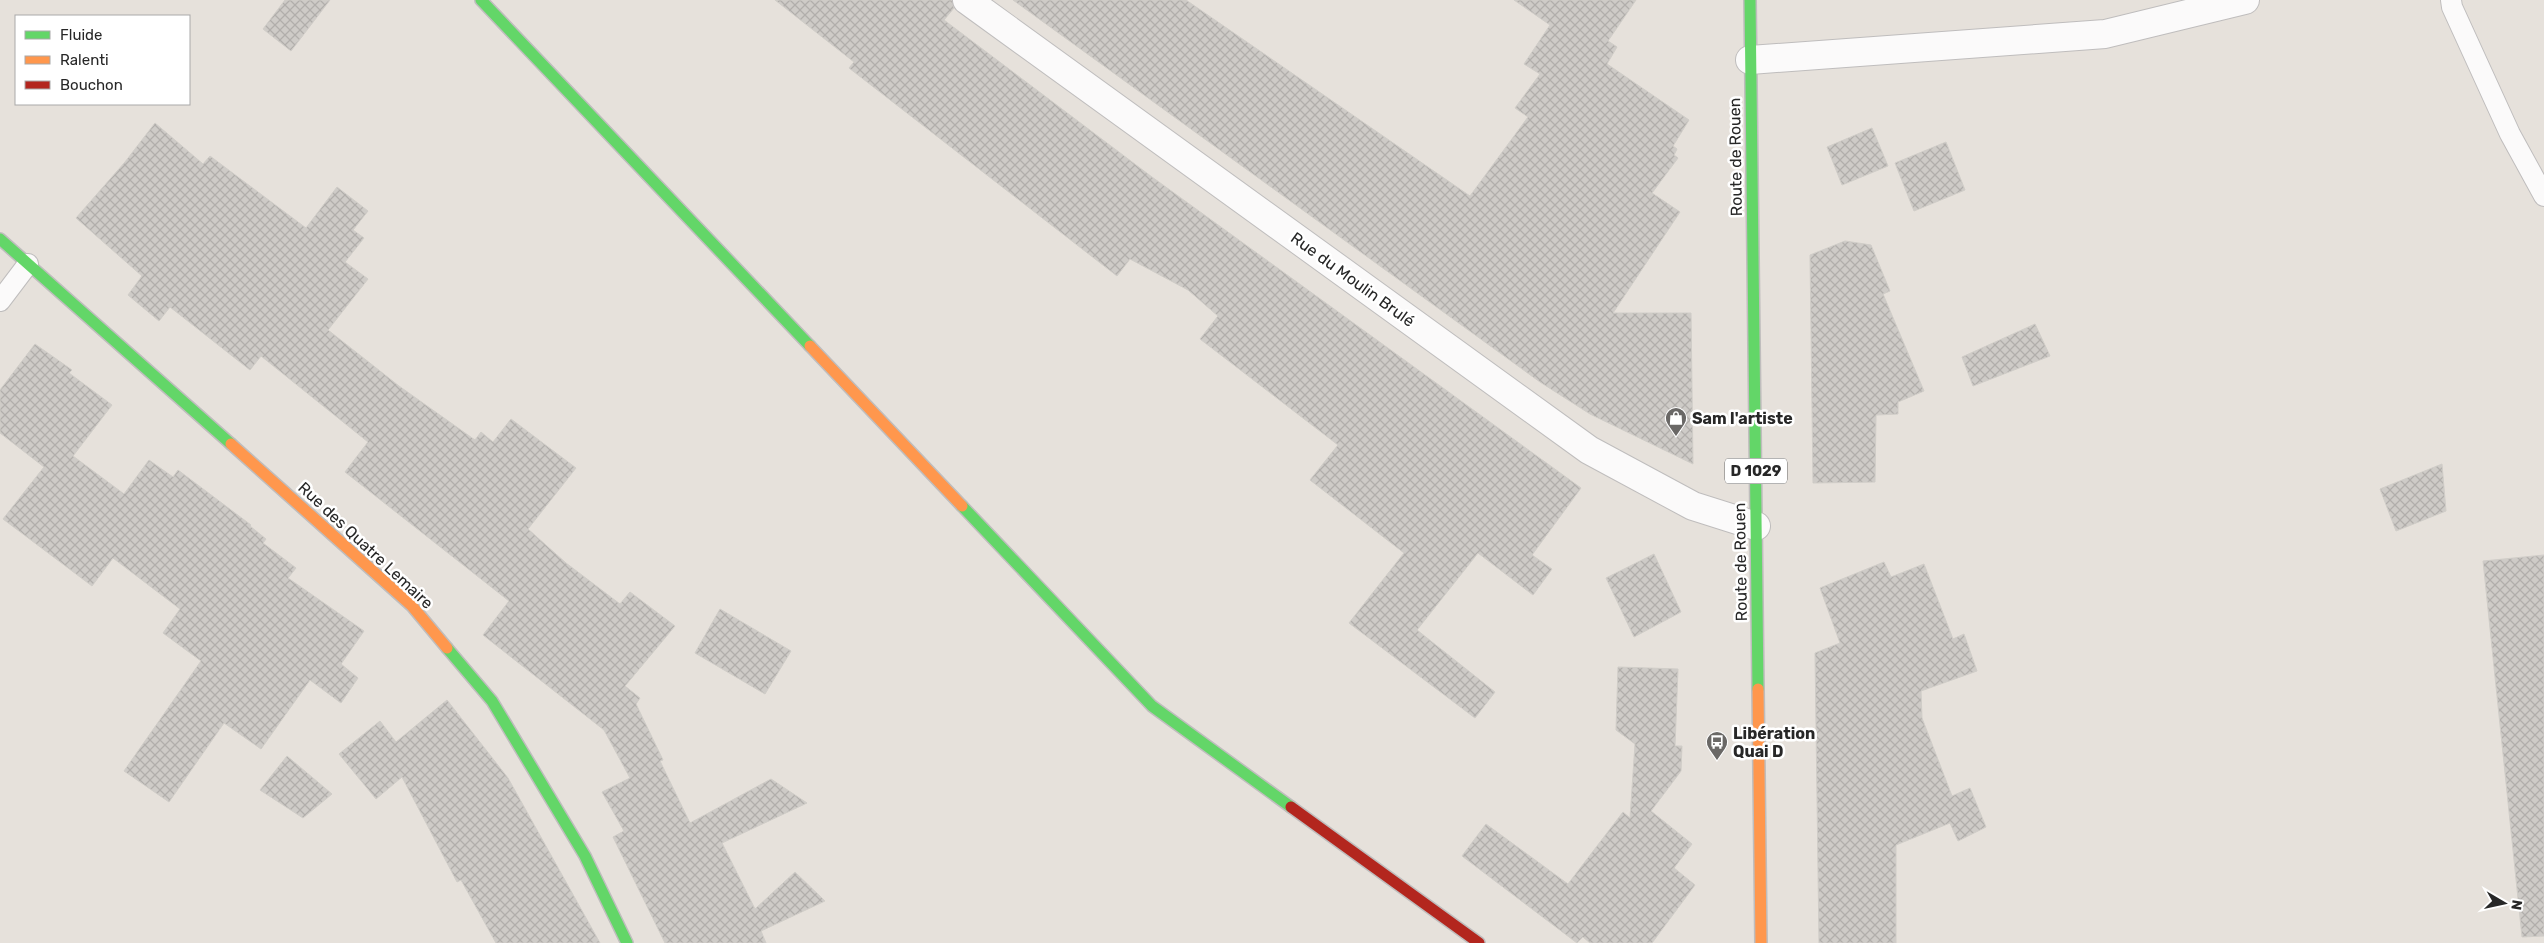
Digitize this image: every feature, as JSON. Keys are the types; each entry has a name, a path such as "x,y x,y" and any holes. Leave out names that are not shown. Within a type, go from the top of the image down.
{"street":[{"path":"482,0 1152,706 1479,943"},
{"name":"Rue du Moulin Brulé","path":"967,0 1589,450 1693,506 1756,526"},
{"name":"Route de Rouen","path":"1750,0 1761,943"},
{"path":"1750,60 2105,34 2246,0"},
{"name":"Rue des Quatre Lemaire","path":"0,239 412,606 492,701 585,856 627,943"}],"lane":[{"path":"2451,0 2510,134 2544,196"},
{"path":"0,301 28,264"}],"building":[{"path":"285,0 330,0 291,51 263,29"},
{"path":"775,0 952,0 954,8 944,20 1152,177 1581,488 1532,555 1552,569 1533,595 1478,553 1417,630 1495,692 1475,718 1349,623 1404,553 1310,480 1338,445 1200,339 1218,316 1188,290 1130,259 1117,276 849,68 854,62"},
{"path":"1013,0 1186,0 1470,196 1528,117 1515,108 1540,74 1524,64 1550,25 1514,0 1636,0 1608,41 1617,47 1607,64 1689,120 1673,146 1677,149 1674,155 1678,158 1652,193 1680,212 1613,313 1691,313 1693,464 1590,414 1540,382"},
{"path":"155,123 203,164 210,156 306,228 337,187 368,211 353,230 364,238 345,262 368,279 328,330 399,386 475,440 481,432 493,442 511,419 576,468 528,529 566,563 620,604 630,592 675,626 625,686 640,698 636,704 663,760 660,761 690,823 771,779 807,803 722,843 755,909 795,872 825,901 761,931 766,943 665,943 613,837 624,831 602,792 630,778 604,730 483,635 509,601 345,472 368,442 261,356 250,370 170,307 159,321 128,295 142,276 76,218 125,162"},
{"path":"1872,128 1888,166 1842,185 1827,147"},
{"path":"1946,142 1965,190 1914,211 1895,163"},
{"path":"1845,241 1871,245 1890,291 1883,294 1924,391 1898,402 1898,414 1876,415 1875,482 1813,483 1810,255"},
{"path":"2035,324 2050,356 1973,386 1962,357"},
{"path":"35,344 72,370 69,373 112,405 73,456 124,494 149,460 173,477 178,470 251,525 266,539 263,543 296,568 288,578 364,631 341,664 358,678 341,703 310,680 261,749 224,723 169,802 124,771 201,661 163,633 180,609 113,558 92,586 3,519 44,467 0,433 0,390"},
{"path":"2442,464 2446,511 2396,531 2380,489"},
{"path":"1654,554 1681,612 1634,637 1606,578"},
{"path":"2544,555 2544,936 2522,937 2483,561"},
{"path":"1884,562 1891,577 1924,564 1953,639 1964,634 1977,671 1921,691 1922,718 1952,796 1970,788 1986,827 1958,841 1950,823 1896,845 1896,943 1819,943 1815,653 1840,643 1820,588"},
{"path":"720,609 791,651 765,694 695,653"},
{"path":"1618,667 1678,669 1675,746 1682,746 1681,771 1651,811 1692,844 1674,868 1695,885 1652,943 1590,943 1583,937 1577,943 1462,856 1486,824 1568,884 1623,812 1630,818 1635,744 1616,730"},
{"path":"447,700 508,778 600,943 496,943 461,880 457,882 402,777 376,799 339,754 380,721 396,742"},
{"path":"287,756 332,794 303,818 260,790"}],"traffic: fast":[{"path":"481,0 810,346"},
{"path":"1750,0 1758,689"},
{"path":"0,239 231,444"},
{"path":"962,506 1152,706 1291,807"},
{"path":"447,648 492,701 585,856 627,943"}],"traffic: slow":[{"path":"810,346 962,506"},
{"path":"231,444 412,606 447,648"},
{"path":"1758,689 1761,943"}],"traffic: jam":[{"path":"1291,807 1479,943"}],"place":[{"name":"Sam l'artiste","path":"1676,437"},
{"name":"Libération Quai D","path":"1717,761"}]}
